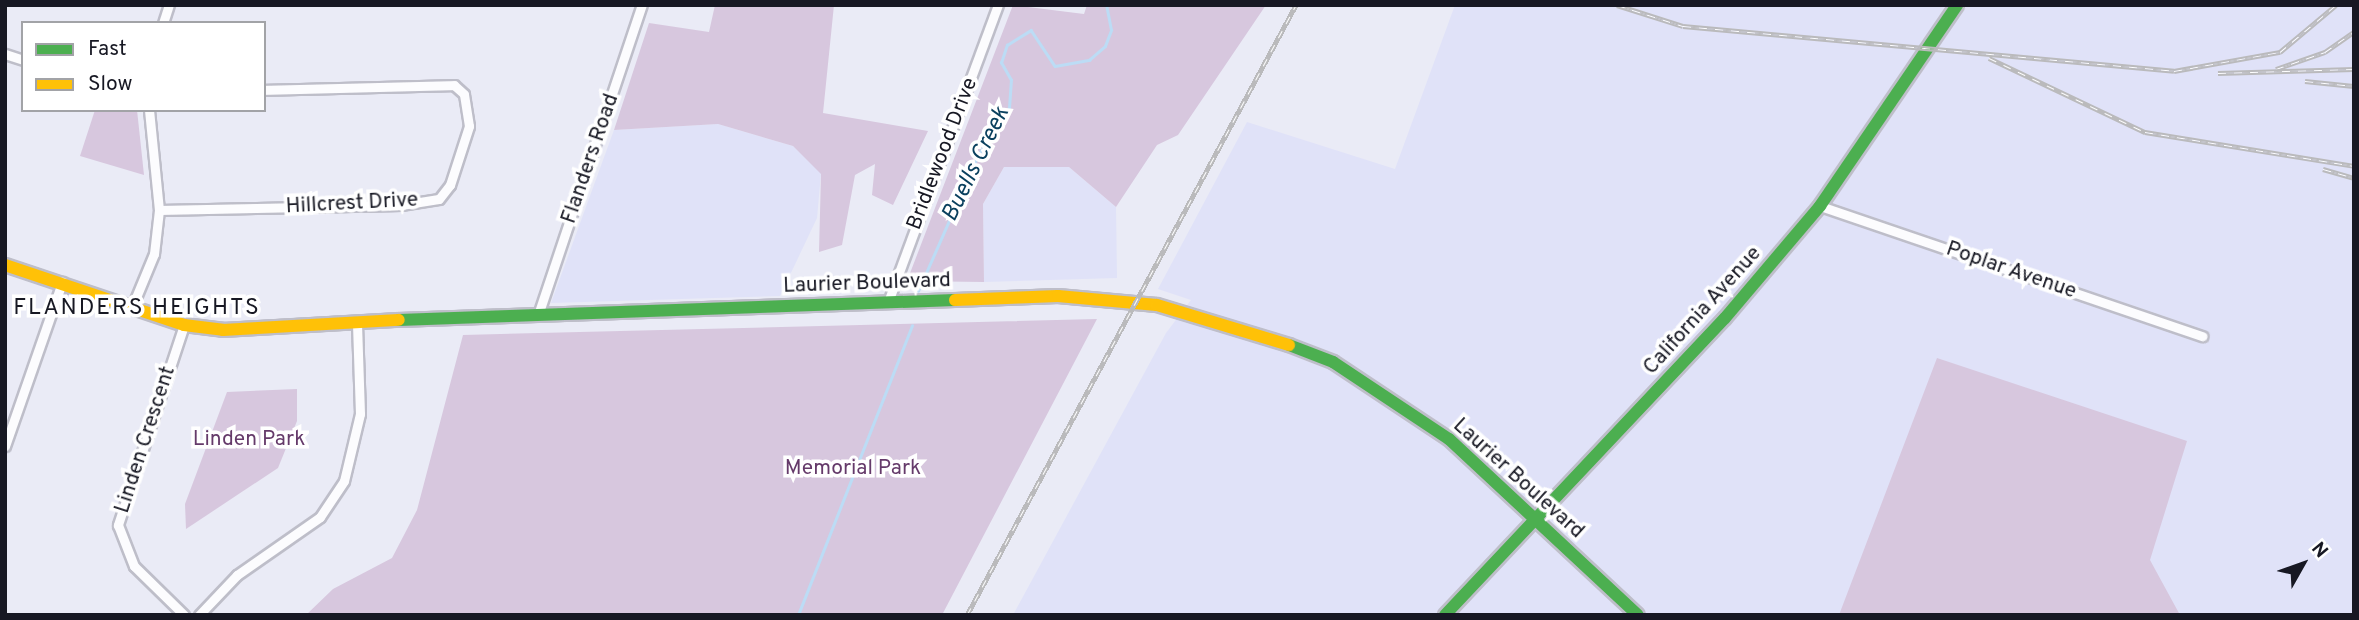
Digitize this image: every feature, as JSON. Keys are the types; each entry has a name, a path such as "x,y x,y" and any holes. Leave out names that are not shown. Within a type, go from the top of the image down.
{"street":[{"name":"Flanders Road","path":"539,312 642,5"},
{"name":"Bridlewood Drive","path":"888,302 998,5"},
{"name":"California Avenue","path":"1445,615 1725,318 1821,206 1957,5"},
{"name":"Hillcrest Drive","path":"159,210 401,205 439,199 450,185 469,126 464,94 454,85 266,90"},
{"path":"132,307 154,254 159,210 149,112"},
{"name":"Poplar Avenue","path":"1821,206 2202,336"},
{"name":"Laurier Boulevard","path":"5,265 184,325 223,330 539,312 1058,296 1137,301 1250,329 1333,362 1449,439 1638,615"},
{"path":"5,446 62,282"},
{"path":"199,615 237,575 320,517 344,481 360,414 357,324"},
{"name":"Linden Crescent","path":"184,325 118,525 134,566 184,615"}],"shaded area":[{"path":"1455,5 2354,5 2354,615 1013,615 1166,333 1191,300 1158,289 1247,122 1395,169"},
{"path":"718,124 793,146 821,173 817,218 780,296 551,303 614,130"},
{"path":"1004,167 1069,167 1116,207 1117,278 984,282 983,204"}],"green space":[{"path":"715,5 834,5 823,113 928,131 893,205 872,195 875,164 855,175 842,245 819,252 821,174 793,146 718,124 614,130 649,23 709,32"},
{"path":"1013,5 1084,14 1087,5 1266,5 1178,135 1157,145 1116,207 1069,167 1004,167 983,204 984,282 907,281"},
{"path":"94,112 137,112 144,175 80,156"},
{"name":"Memorial Park","path":"1097,319 942,615 306,615 333,589 392,558 417,510 463,335"},
{"path":"1937,358 2187,441 2150,560 2180,615 1839,615"},
{"name":"Linden Park","path":"297,389 297,421 278,468 186,529 185,504 227,392"}],"waterway":[{"name":"Buells Creek","path":"918,291 978,155 1009,108 1011,80 1001,63 1007,45 1031,30 1055,66 1089,60 1105,46 1111,30 1106,5"},
{"name":"Buells Creek","path":"798,615 912,326"}],"railway":[{"path":"967,615 1296,5"},
{"path":"1617,5 1683,26 2174,71 2280,52 2336,5"},
{"path":"2276,69 2325,52 2354,32"},
{"path":"1989,58 2145,132 2354,166"},
{"path":"2218,73 2354,69"},
{"path":"2305,81 2354,86"},
{"path":"2323,169 2354,178"}],"traffic: fast":[{"path":"1445,615 1725,318 1820,206 1957,5"},
{"path":"399,320 955,300"},
{"path":"1289,345 1333,362 1449,439 1638,615"}],"traffic: slow":[{"path":"5,265 184,325 223,330 399,320"},
{"path":"955,300 1058,296 1157,305 1289,345"}],"district":[{"name":"FLANDERS HEIGHTS","path":"137,309"}]}
